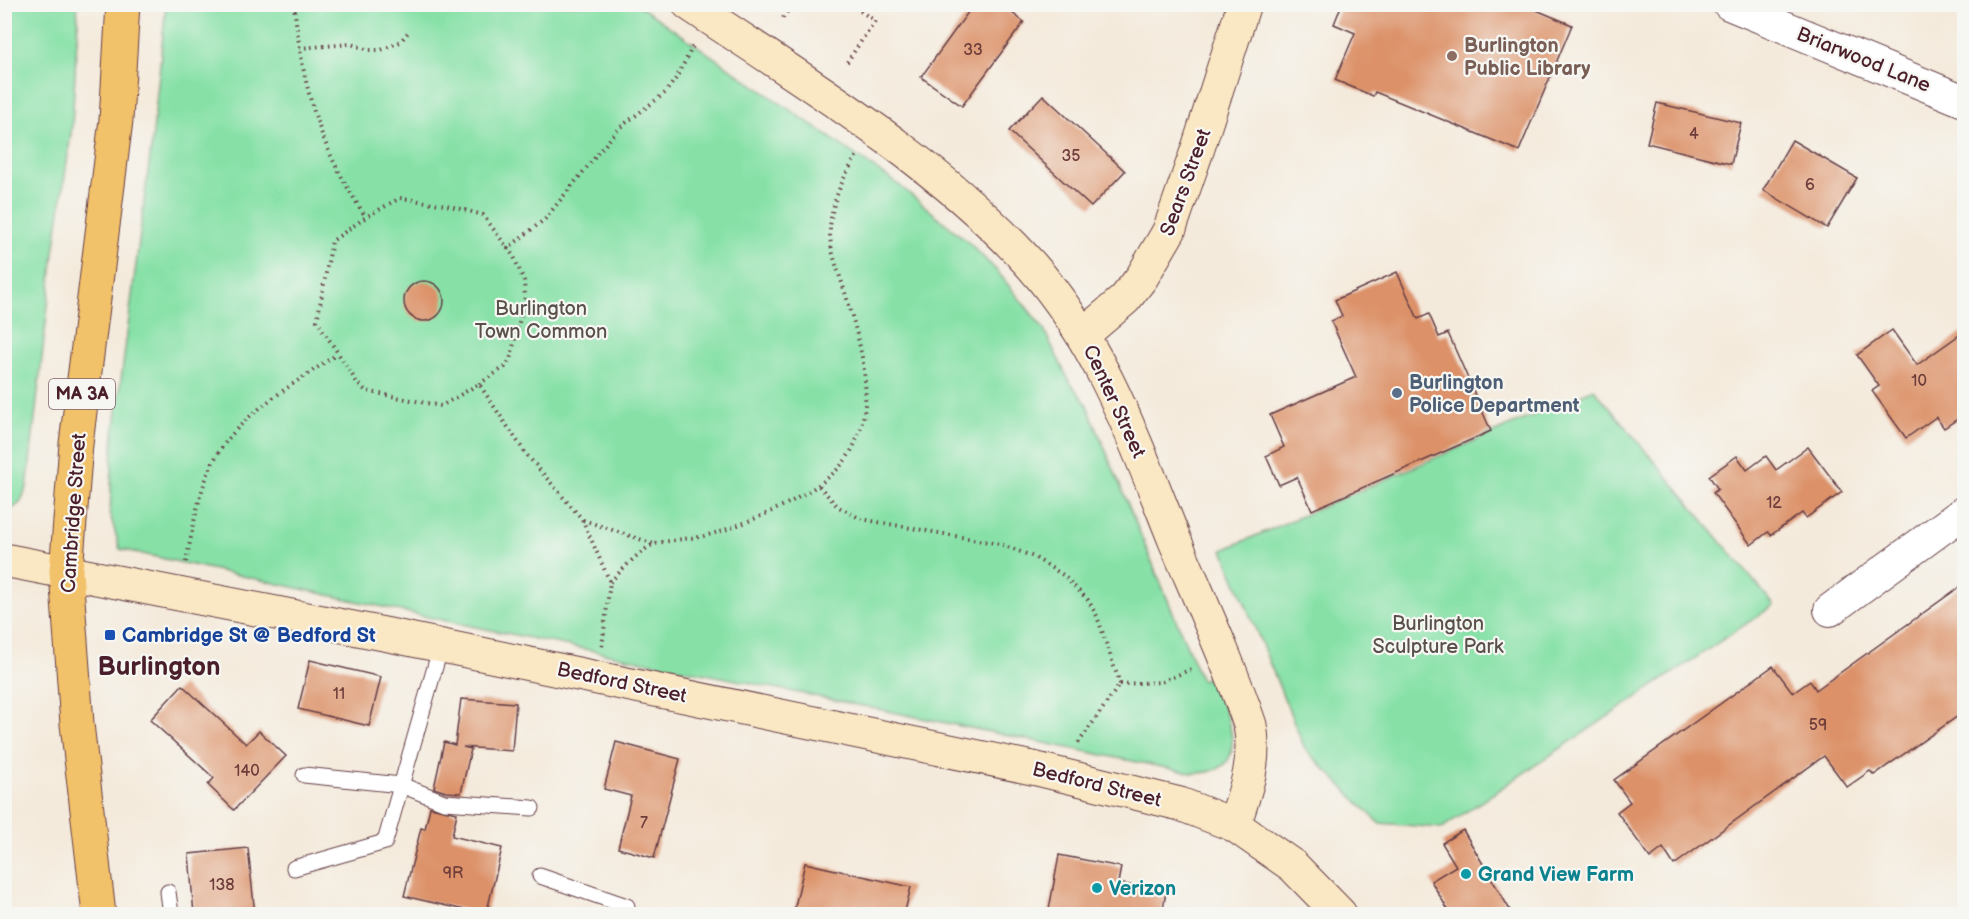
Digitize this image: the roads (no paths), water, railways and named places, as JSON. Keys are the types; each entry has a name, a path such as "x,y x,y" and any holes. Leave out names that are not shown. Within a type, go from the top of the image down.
{"main road":[{"name":"Cambridge Street","path":"99,915 77,724 66,573 76,444 116,120 123,4"},
{"name":"Sears Street","path":"1084,334 1125,299 1143,277 1168,231 1195,158 1244,4"},
{"name":"Center Street","path":"700,11 929,170 993,225 1033,267 1084,334 1134,439 1250,725 1251,770 1234,825"},
{"name":"Bedford Street","path":"4,560 596,677 1071,776 1180,804 1234,825"},
{"path":"1234,825 1293,866 1340,915"}],"street":[{"name":"Briarwood Lane","path":"1730,4 1965,101"},
{"path":"1830,610 1965,512"}],"lane":[{"path":"294,868 385,842 441,646"},
{"path":"304,775 401,785 444,802 532,808"},
{"path":"540,876 627,906 625,915"},
{"path":"168,892 171,915"}],"place":[{"name":"Burlington Public Library","path":"1452,56"},
{"name":"Burlington Police Department","path":"1397,393"},
{"name":"Cambridge St @ Bedford St","path":"110,635"},
{"name":"Grand View Farm","path":"1466,874"},
{"name":"Verizon","path":"1097,888"}],"district":[{"name":"Burlington","path":"159,666"}],"park label":[{"name":"Burlington Town Common","path":"541,320"},
{"name":"Burlington Sculpture Park","path":"1438,634"}]}
